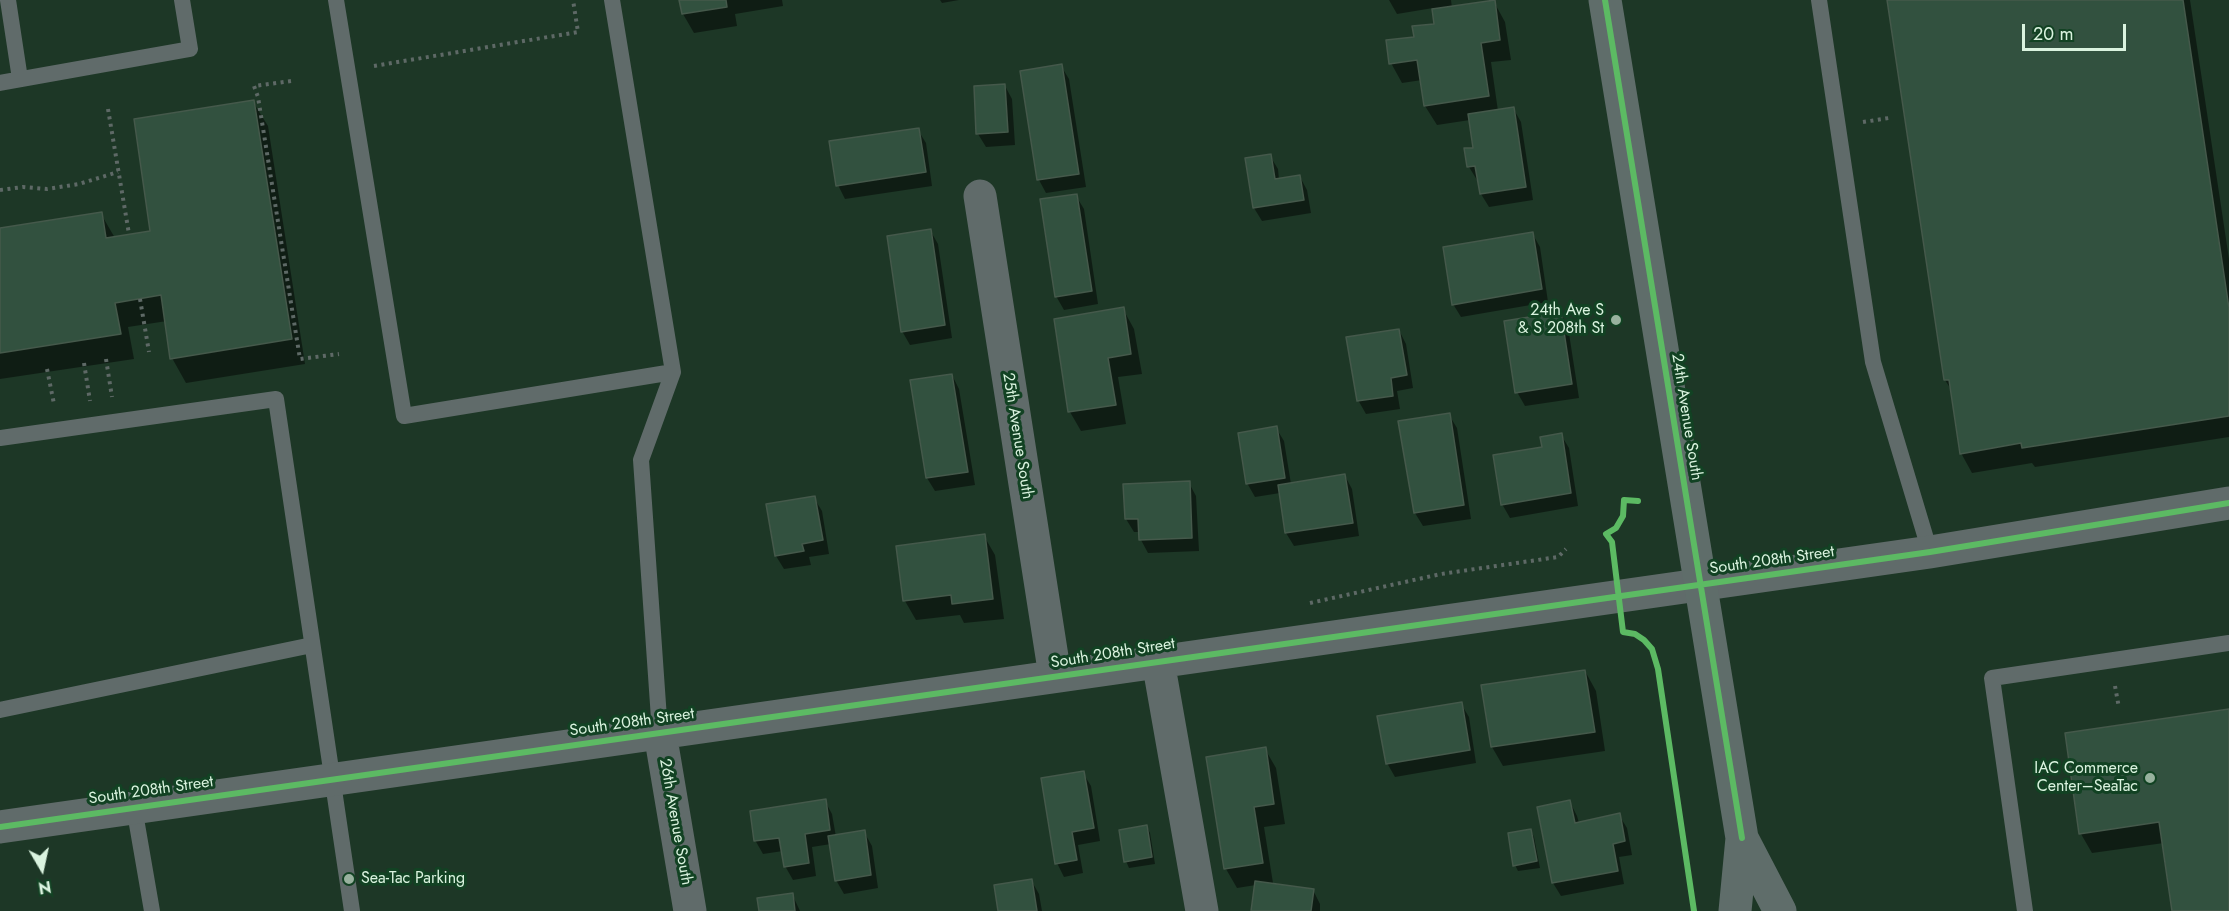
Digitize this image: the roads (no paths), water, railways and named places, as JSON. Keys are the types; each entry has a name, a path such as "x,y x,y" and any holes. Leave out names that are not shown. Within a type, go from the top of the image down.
{"street":[{"name":"24th Avenue South","path":"1605,0 1742,838 1735,911"},
{"name":"25th Avenue South","path":"980,196 1055,676"},
{"name":"South 208th Street","path":"0,827 1930,552 2229,503"},
{"path":"1158,661 1202,911"},
{"name":"26th Avenue South","path":"660,733 690,911"},
{"name":"24th Avenue South","path":"1742,838 1780,911"}],"lane":[{"path":"8,0 20,79"},
{"path":"0,83 190,49 182,0"},
{"path":"336,0 404,416 673,372"},
{"path":"612,0 673,372 641,460 660,733"},
{"path":"1819,0 1873,362 1930,552"},
{"path":"0,438 276,399 352,911"},
{"path":"2025,911 1992,678 2229,643"},
{"path":"0,710 312,645"},
{"path":"134,807 152,911"}],"place":[{"name":"24th Ave S & S 208th St","path":"1616,320"},
{"name":"IAC Commerce Center–SeaTac","path":"2150,778"},
{"name":"Sea-Tac Parking","path":"349,879"}]}
